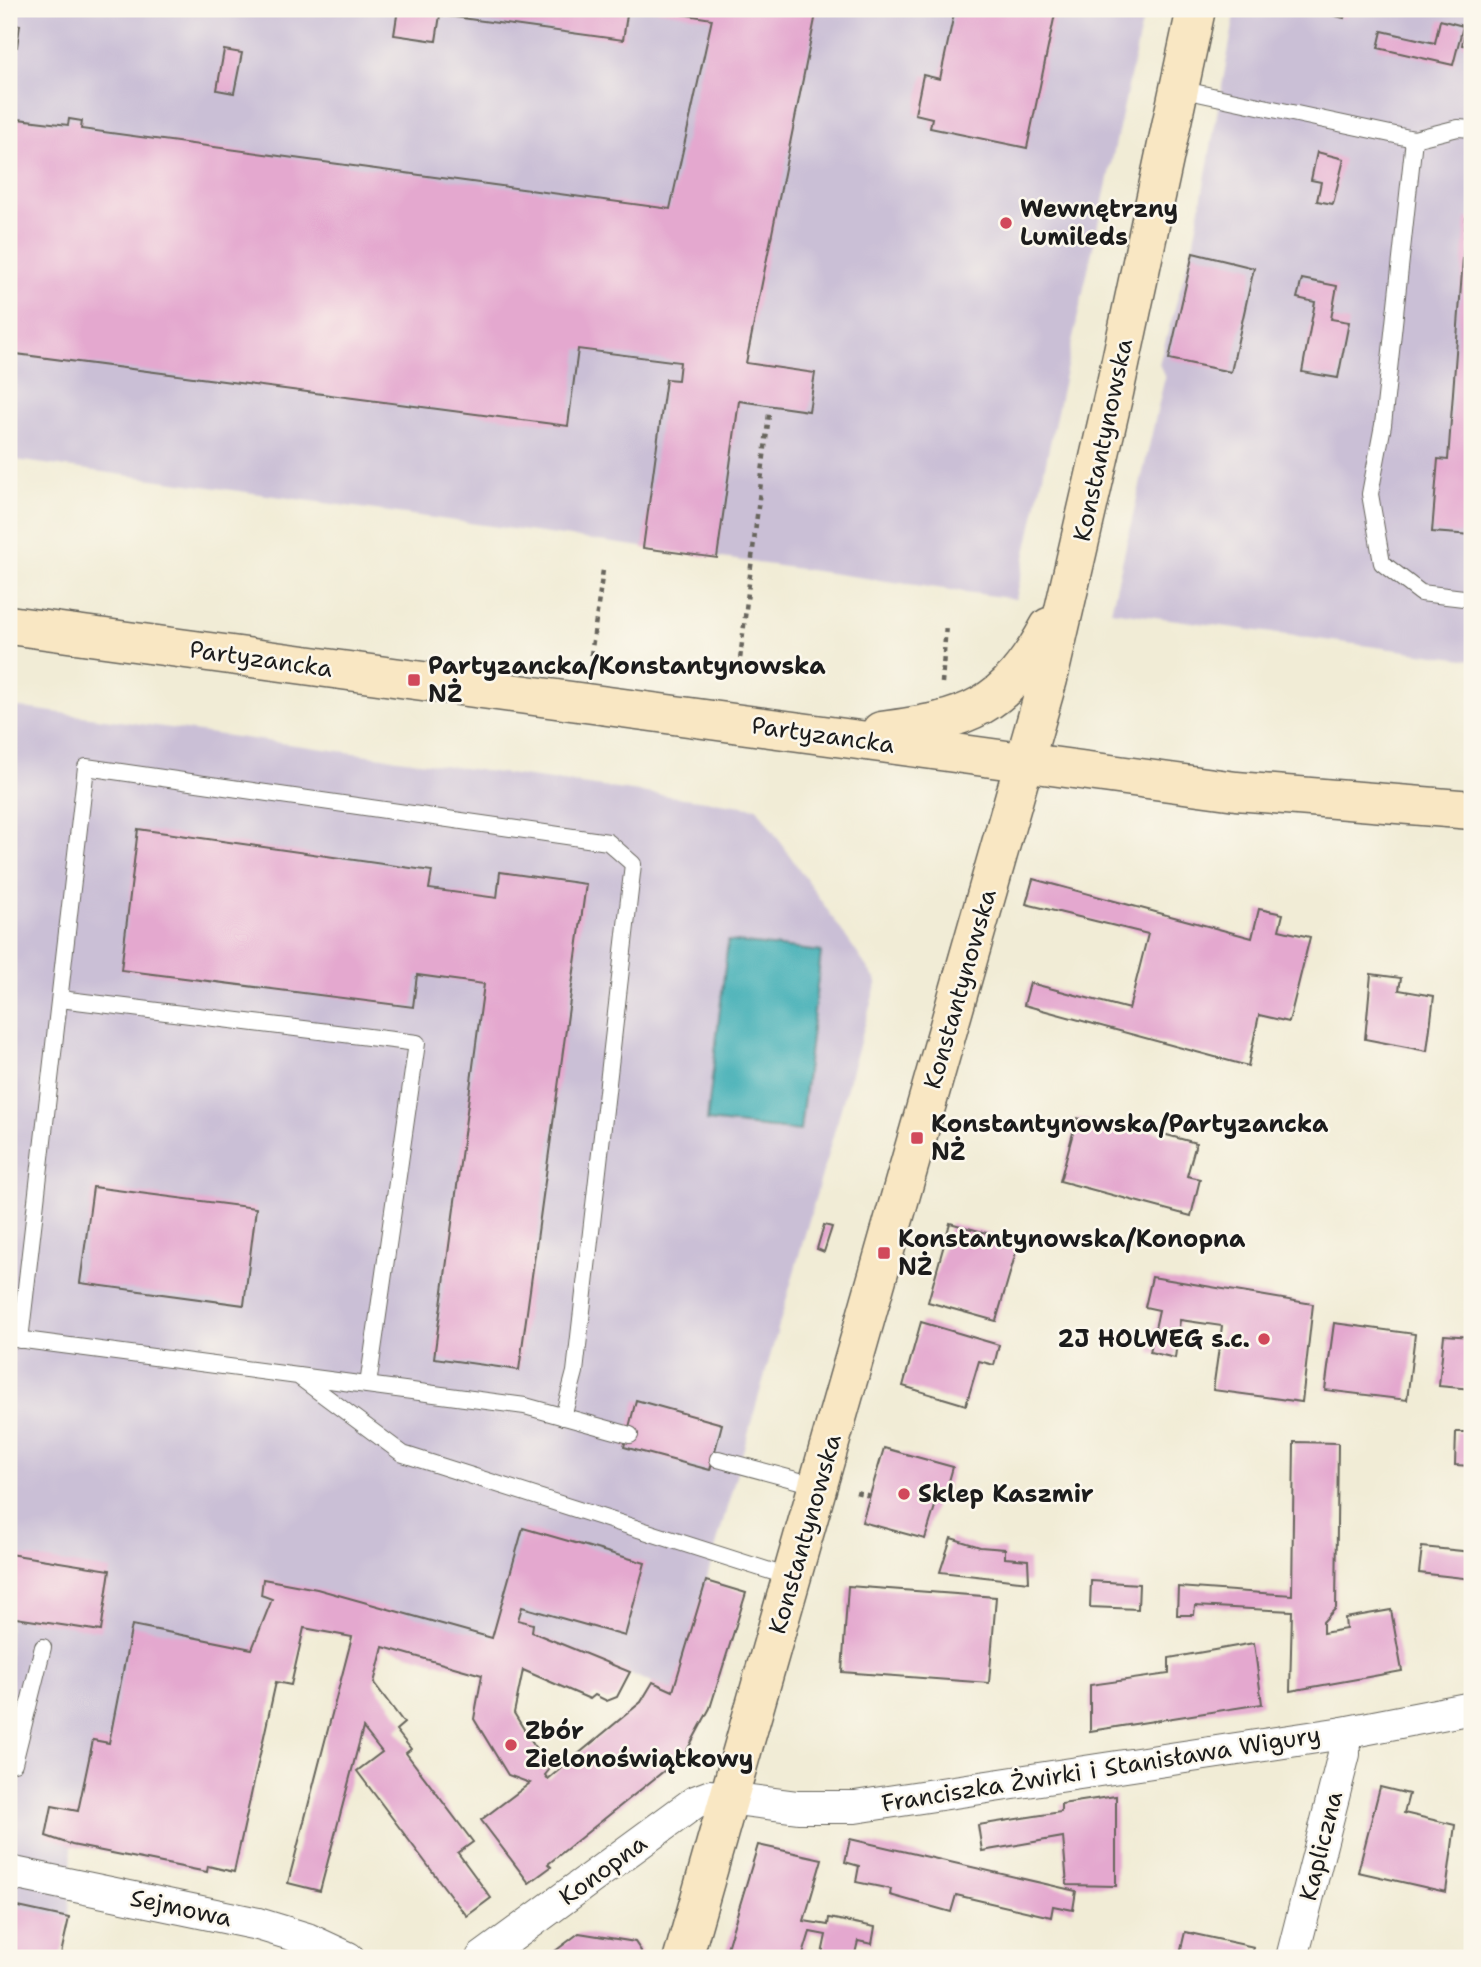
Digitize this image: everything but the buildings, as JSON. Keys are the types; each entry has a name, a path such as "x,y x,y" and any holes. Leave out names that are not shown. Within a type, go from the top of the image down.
{"street":[{"name":"Konstantynowska","path":"683,1958 1024,763 1076,565 1196,9"},
{"path":"823,736 862,734 939,721 978,709 993,699 1023,670 1041,642 1076,565"},
{"name":"Partyzancka","path":"9,625 1268,796 1472,810"},
{"name":"Franciszka Żwirki i Stanisława Wigury","path":"729,1797 798,1807 855,1807 1343,1733 1472,1708"},
{"name":"Kapliczna","path":"1292,1958 1344,1754 1343,1733"},
{"name":"Konopna","path":"482,1958 695,1802 711,1796 729,1797"},
{"name":"Sejmowa","path":"9,1872 258,1924 307,1939 348,1958"}],"lane":[{"path":"1179,89 1414,139 1458,128 1472,130"},
{"path":"1414,139 1383,425 1370,494 1382,563 1422,593 1472,599"},
{"path":"563,1417 575,1372 633,864 608,842 86,767 60,999 14,1339 525,1406 563,1417 630,1435"},
{"path":"60,999 417,1043 368,1385"},
{"path":"298,1376 403,1454 792,1578"},
{"path":"718,1459 818,1486"},
{"path":"9,1764 14,1763 43,1647"}],"path":[{"path":"739,668 769,414"},
{"path":"591,655 603,570"},
{"path":"942,687 946,624"}],"shaded area":[{"path":"9,9 1145,9 1016,599 9,459"},
{"path":"1236,9 1472,9 1472,660 1111,611 1165,377 1159,364 1194,241"},
{"path":"9,706 757,808 877,982 706,1581 746,1593 710,1708 532,1632 528,1648 279,1582 251,1654 206,1872 72,1845 69,1918 60,1958 9,1958"}],"water":[{"path":"728,941 821,952 800,1131 707,1121"}],"place":[{"name":"Wewnętrzny Lumileds","path":"1006,223"},
{"name":"Partyzancka/Konstantynowska NŻ","path":"414,680"},
{"name":"Konstantynowska/Partyzancka NŻ","path":"917,1138"},
{"name":"Konstantynowska/Konopna NŻ","path":"884,1253"},
{"name":"2J HOLWEG s.c.","path":"1264,1339"},
{"name":"Sklep Kaszmir","path":"904,1494"},
{"name":"Zbór Zielonoświątkowy","path":"511,1745"}]}
